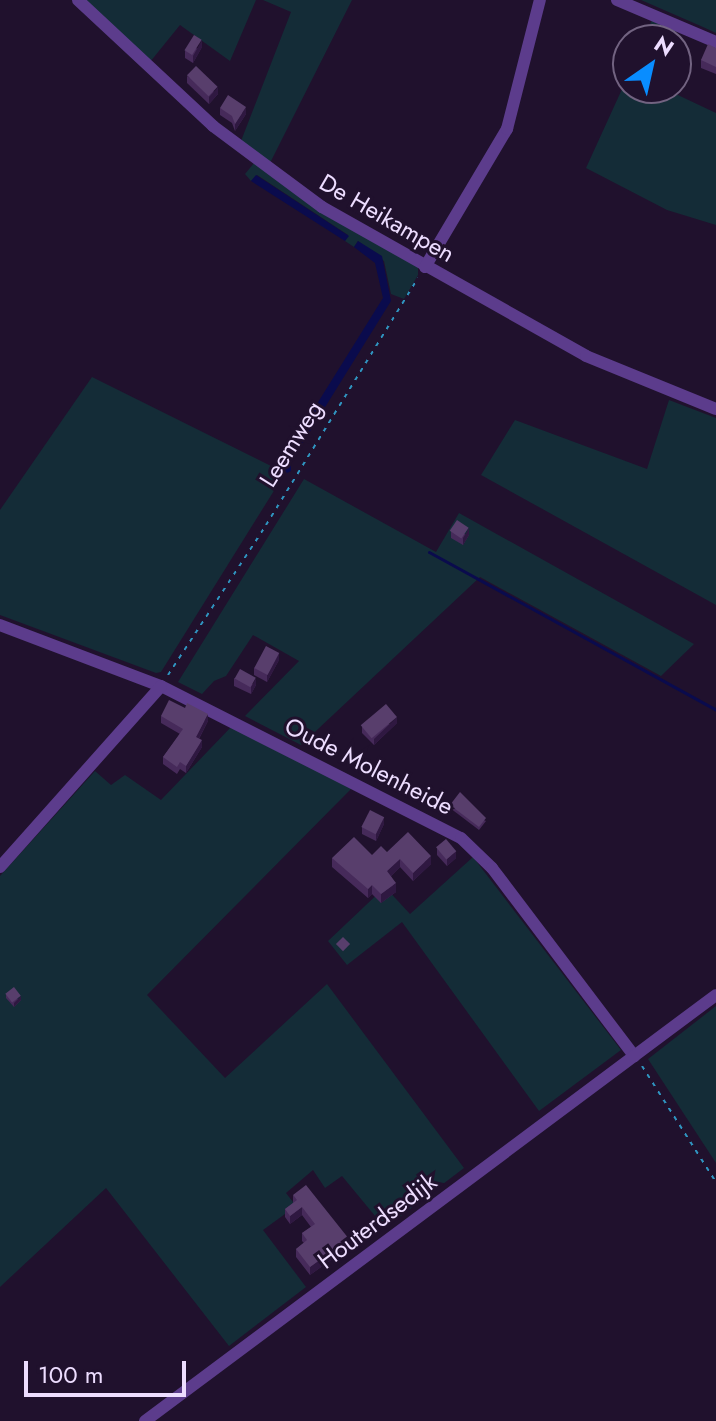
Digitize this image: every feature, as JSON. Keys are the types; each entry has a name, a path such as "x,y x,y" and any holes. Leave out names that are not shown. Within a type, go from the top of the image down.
{"street":[{"name":"De Heikampen","path":"78,0 242,151 322,207 614,370 716,409"},
{"path":"425,267 507,129 540,0"},
{"path":"617,0 716,42"},
{"name":"Oude Molenheide","path":"0,625 161,686 461,838 492,868 634,1056"},
{"path":"0,867 161,686"},
{"name":"Houterdsedijk","path":"145,1421 716,995"}],"path":[{"name":"Leemweg","path":"161,686 272,515 425,267"},
{"path":"634,1056 716,1182"}],"shaded area":[{"path":"83,0 256,0 230,61 180,25 150,62"},
{"path":"263,0 352,0 270,163 241,141 291,12"},
{"path":"641,0 716,0 716,33 703,27"},
{"path":"692,102 716,113 716,225 667,210 586,168 615,104"},
{"path":"254,163 418,265 418,275 404,299 391,294 384,261 358,241 354,247 345,241 348,235 257,175 251,181 245,174"},
{"path":"256,175 349,236 345,241 251,181"},
{"path":"358,241 382,256 391,301 287,473 282,468 282,460 383,298 375,263 354,247"},
{"path":"92,377 285,473 161,672 156,673 0,615 0,510"},
{"path":"669,400 716,418 716,605 481,475 515,420 647,469"},
{"path":"304,479 436,552 459,513 694,644 661,676 480,577 301,745 245,716 299,661 253,635 226,676 214,681 202,694 178,682"},
{"path":"232,726 352,788 147,995 225,1078 327,984 464,1168 385,1228 342,1176 325,1188 313,1170 286,1193 296,1206 263,1230 306,1287 229,1346 106,1188 0,1287 0,876 95,771 111,785 125,775 161,800"},
{"path":"473,857 621,1050 539,1111 402,922 347,965 328,941 385,887 410,914"},
{"path":"716,1006 716,1163 648,1059"}],"building":[{"path":"194,35 202,40 192,55 184,50"},
{"path":"708,44 716,48 716,67 701,60"},
{"path":"196,66 218,87 209,96 187,75"},
{"path":"228,95 246,107 235,124 232,116 220,108"},
{"path":"457,520 469,528 461,539 450,531"},
{"path":"266,646 279,653 268,675 254,668"},
{"path":"240,669 256,678 250,687 235,679"},
{"path":"169,700 185,708 187,703 208,714 196,737 202,740 186,766 180,762 177,767 163,757 183,729 161,716"},
{"path":"386,704 397,717 372,738 361,725"},
{"path":"460,792 486,818 479,827 450,805"},
{"path":"370,810 384,817 376,834 361,827"},
{"path":"408,832 431,856 413,873 400,859 387,871 396,883 381,894 372,885 368,889 332,858 354,837 372,855 381,846 387,852"},
{"path":"446,839 456,851 446,860 436,847"},
{"path":"343,937 350,944 343,951 336,944"},
{"path":"14,987 21,996 12,1002 5,994"},
{"path":"306,1185 349,1239 310,1267 296,1249 307,1240 302,1233 315,1224 302,1207 290,1216 285,1209 297,1200 293,1195"}],"waterway":[{"path":"429,552 716,710"}]}
